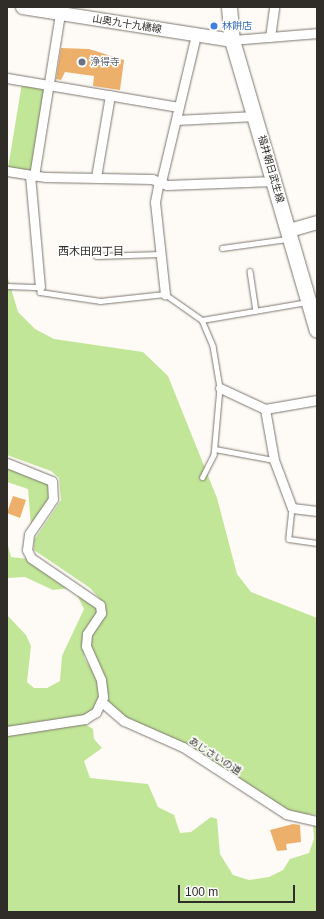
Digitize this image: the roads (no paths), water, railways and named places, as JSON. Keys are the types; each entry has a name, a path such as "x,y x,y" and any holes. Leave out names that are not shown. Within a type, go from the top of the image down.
{"main road":[{"name":"山奥九十九橋線","path":"22,7 60,10 196,35 232,40"},
{"name":"福井朝日武生線","path":"229,7 232,40 317,330"},
{"path":"290,235 317,222"}],"street":[{"path":"270,37 274,7"},
{"path":"40,287 38,234 32,175 49,85 60,10"},
{"path":"232,40 317,33"},
{"path":"165,294 154,202 176,120 196,35"},
{"path":"7,78 179,107"},
{"path":"96,177 110,95"},
{"path":"176,120 255,116"},
{"path":"7,171 32,175 96,177 160,182 167,185 274,181"},
{"path":"220,388 265,410 317,400"},
{"path":"265,410 274,460 292,508 317,511"},
{"path":"7,463 52,481 53,499 29,534 27,550 31,558 100,605 101,613 87,634 86,646 101,680 102,703 85,719 7,732"},
{"name":"あじさいの道","path":"102,703 124,721 183,747 286,814 317,820"}],"lane":[{"path":"222,248 290,235"},
{"path":"96,256 160,254"},
{"path":"250,271 256,311"},
{"path":"7,286 40,287 40,292 100,301 165,294 202,320 213,346 220,388 215,449 203,477"},
{"path":"202,320 309,302"},
{"path":"215,449 274,460"},
{"path":"292,508 289,539 317,543"}],"place":[{"name":"林餅店","path":"214,26"},
{"name":"浄得寺","path":"82,62"}],"district":[{"name":"西木田四丁目","path":"91,251"}]}
